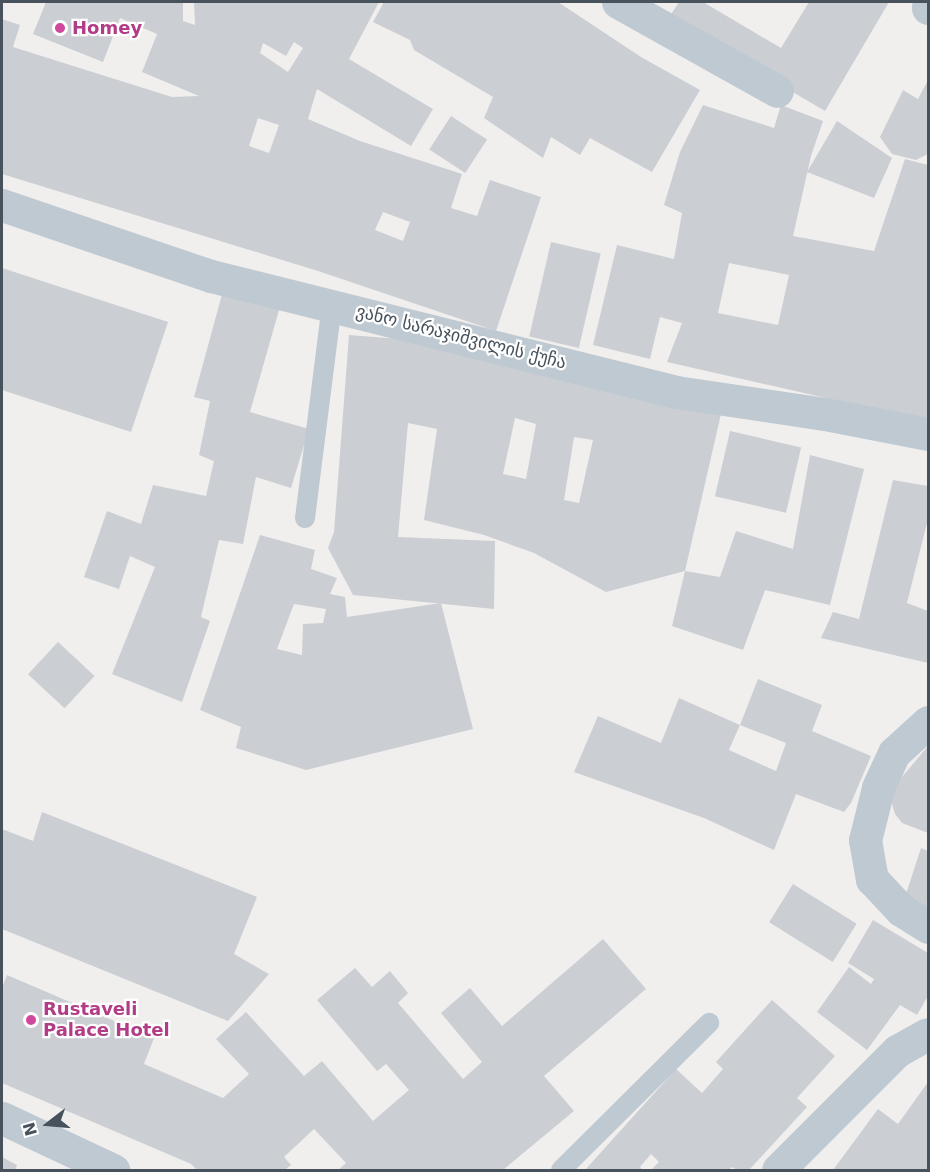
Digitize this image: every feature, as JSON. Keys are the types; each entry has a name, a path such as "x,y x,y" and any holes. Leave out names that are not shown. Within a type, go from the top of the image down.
{"street":[{"path":"618,2 777,91"},
{"name":"ვანო სარაჯიშვილის ქუჩა","path":"2,205 211,276 676,392 825,414 928,434"},
{"path":"928,722 894,753 878,788 865,840 872,879 901,910 928,927"},
{"path":"778,1170 897,1051 928,1035"},
{"path":"2,1118 113,1170"}],"lane":[{"path":"305,518 332,305"},
{"path":"561,1170 709,1023"}],"building":[{"path":"46,2 183,2 183,21 195,25 194,2 379,2 349,59 433,109 411,146 317,89 308,119 360,141 462,174 451,208 477,216 490,180 541,197 496,331 318,271 2,174 2,19 20,25 13,47 172,97 199,96 142,72 157,34 120,18 103,62 33,34","holes":["294,42 303,48 288,72 260,53 263,43 286,56","258,118 279,125 269,153 249,146","383,212 410,222 403,241 375,230"]},
{"path":"384,2 558,2 641,57 700,90 652,172 590,138 580,155 551,137 543,158 484,118 493,97 414,50 410,40 373,22"},
{"path":"679,2 703,2 781,48 809,2 889,2 825,111 668,19"},
{"path":"928,80 928,154 916,160 892,154 880,137 903,90 918,99"},
{"path":"703,105 774,128 781,105 823,121 811,156 793,236 874,251 905,159 928,165 928,421 667,362 682,323 660,317 650,359 593,345 617,245 674,259 682,213 664,205 680,152","holes":["729,263 789,275 778,325 718,313"]},
{"path":"451,116 487,139 465,173 429,150"},
{"path":"837,121 892,158 874,198 807,172"},
{"path":"551,242 601,253 579,348 529,337"},
{"path":"2,268 168,322 131,432 2,390"},
{"path":"224,287 281,303 250,412 309,429 291,488 256,477 243,544 219,540 201,617 210,621 182,702 112,674 155,567 130,556 119,589 84,577 107,511 141,524 153,485 206,496 214,461 199,455 210,401 194,397"},
{"path":"349,335 413,340 721,414 685,571 606,592 534,553 484,535 424,520 437,429 408,423 398,537 495,541 494,609 353,595 328,548 334,532","holes":["515,418 536,424 526,479 503,474","574,437 593,440 579,503 564,500"]},
{"path":"730,431 801,447 786,513 715,496"},
{"path":"810,455 864,469 830,605 765,590 743,650 672,626 685,571 720,577 736,531 793,549"},
{"path":"893,480 928,486 928,519 907,603 928,611 928,663 821,638 833,612 859,619"},
{"path":"260,535 315,550 311,569 337,578 330,594 345,597 347,617 441,603 473,729 306,770 236,748 241,727 200,710","holes":["294,604 326,609 323,623 303,624 302,655 277,649"]},
{"path":"58,642 95,676 65,708 28,674"},
{"path":"758,679 822,705 812,731 871,756 851,803 844,812 796,794 774,850 704,818 574,772 598,716 661,743 679,698 740,725","holes":["740,725 786,743 776,771 729,750"]},
{"path":"928,746 928,833 902,823 895,814 891,801 897,783"},
{"path":"42,812 257,897 234,954 269,974 228,1021 2,929 2,829 33,841"},
{"path":"921,848 928,851 928,907 904,900"},
{"path":"793,884 857,924 833,962 769,922"},
{"path":"873,920 928,953 928,996 917,1015 900,1005 867,1050 817,1012 849,967 871,984 874,979 848,963"},
{"path":"603,939 646,989 544,1076 574,1111 503,1170 338,1170 346,1163 314,1129 284,1157 291,1165 285,1170 197,1170 191,1164 2,1083 2,988 7,975 154,1038 144,1064 223,1098 249,1074 216,1039 246,1012 304,1076 322,1061 373,1121 409,1090 386,1064 377,1071 317,1000 355,968 372,987 390,971 408,993 398,1003 463,1079 482,1062 441,1013 470,988 502,1026"},
{"path":"772,1000 835,1056 797,1098 807,1107 749,1170 737,1170 732,1167 729,1170 651,1170 659,1162 651,1154 640,1167 643,1170 585,1170 676,1069 702,1093 723,1069 716,1062"},
{"path":"928,1082 928,1170 833,1170 878,1109 898,1124"},
{"path":"2,1157 17,1165 15,1170 2,1170"}],"place":[{"name":"Homey","path":"60,28"},
{"name":"Rustaveli Palace Hotel","path":"31,1020"}]}
